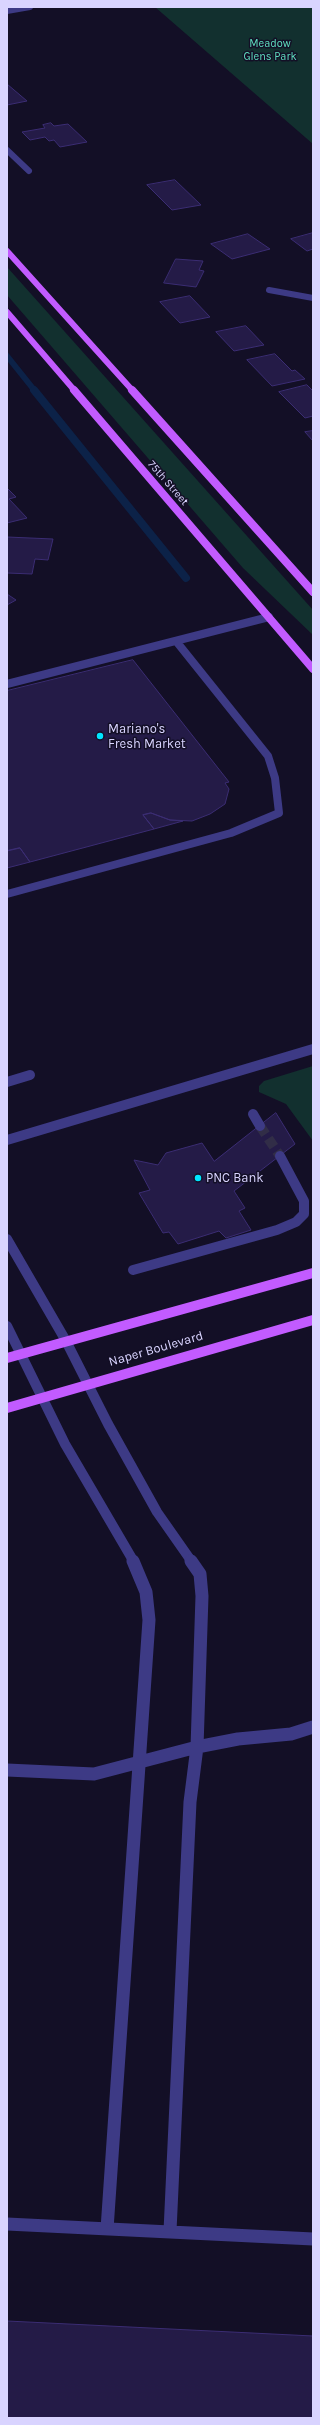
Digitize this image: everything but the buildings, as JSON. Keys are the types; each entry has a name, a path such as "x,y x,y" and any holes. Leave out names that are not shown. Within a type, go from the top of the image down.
{"main road":[{"path":"7,251 313,592"},
{"name":"75th Street","path":"7,312 313,669"},
{"path":"7,1358 313,1273"},
{"name":"Naper Boulevard","path":"7,1408 88,1383 313,1320"}],"lane":[{"path":"7,11 30,7"},
{"path":"7,150 29,171"},
{"path":"269,290 313,298"},
{"path":"7,684 269,618"},
{"path":"7,894 231,833 279,813 275,778 268,756 176,641"},
{"path":"7,1140 313,1049"},
{"path":"7,1082 30,1075"},
{"path":"253,1114 260,1126"},
{"path":"133,1270 277,1230 296,1222 304,1214 304,1201 280,1156"},
{"path":"7,1239 66,1341 157,1512 200,1574 202,1596 197,1747 190,1802 170,2230"},
{"path":"7,1326 69,1451 135,1564 146,1592 149,1620 138,1762 107,2229"},
{"path":"7,1770 94,1774 197,1747 238,1739 291,1734 313,1727"},
{"path":"7,2224 107,2229 170,2230 313,2239"}],"green space":[{"name":"Meadow Glens Park","path":"155,7 313,7 313,144"},
{"path":"7,267 313,610 313,635 243,568 7,295"},
{"path":"313,1066 313,1141 286,1104 259,1092 259,1086 264,1081"}],"waterway":[{"path":"7,356 35,391"},
{"path":"34,390 186,578"}],"tunnel":[{"path":"260,1126 280,1156"}],"place":[{"name":"Mariano's Fresh Market","path":"100,736"},
{"name":"PNC Bank","path":"198,1178"}]}
